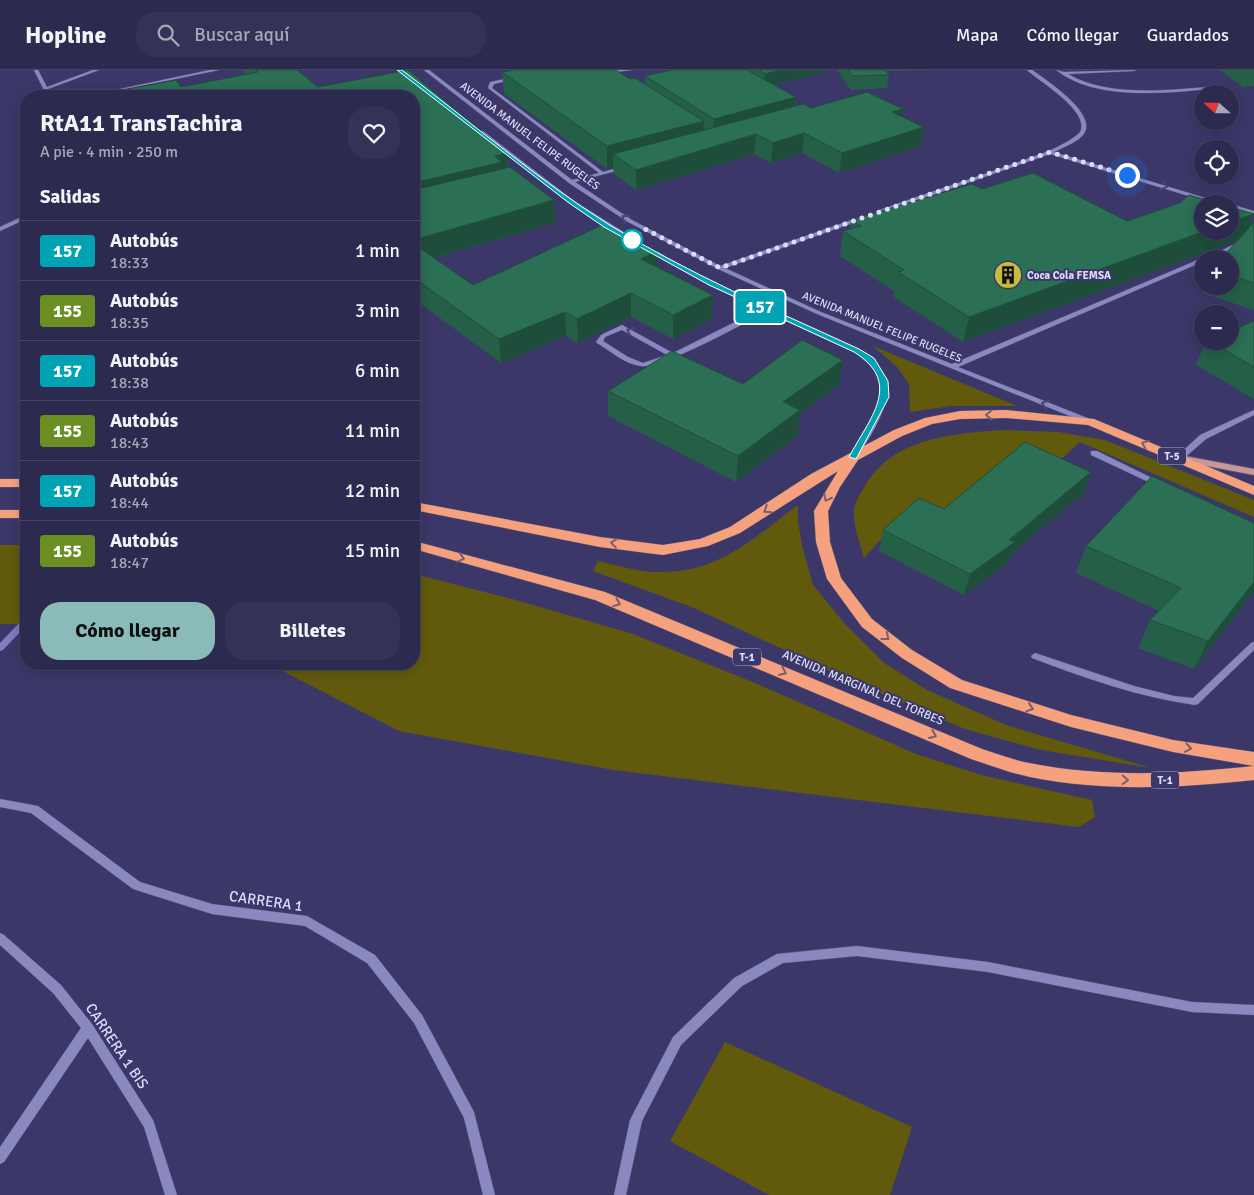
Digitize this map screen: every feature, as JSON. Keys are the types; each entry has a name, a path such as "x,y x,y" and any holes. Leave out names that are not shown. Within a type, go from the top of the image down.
{"highway":[{"path":"420,507 600,542 663,550 703,543 735,530 816,477 929,420 960,415 1006,414 1090,422"},
{"name":"T-5","path":"1090,422 1254,491"},
{"path":"853,457 820,511 823,542 834,579 867,623 907,654 956,684 1071,721 1173,746 1254,759"},
{"path":"0,483 20,483"},
{"path":"0,514 20,514"},
{"name":"AVENIDA MARGINAL DEL TORBES","path":"420,547 600,596 977,754 1026,769 1076,778 1134,781 1214,778 1254,773"}],"main road":[{"path":"1179,458 1254,472"}],"street":[{"path":"36,70 45,89 98,70"},
{"path":"122,89 218,70"},
{"name":"AVENIDA MANUEL FELIPE RUGELES","path":"426,70 571,182 630,221 720,268 820,313 1090,422"},
{"path":"610,77 601,73 630,70"},
{"path":"876,214 1066,146 1080,136 1084,128 1083,120 1076,109 1061,93 1029,70"},
{"path":"1060,72 1134,70"},
{"path":"1060,72 1087,84 1115,90 1145,92 1194,89"},
{"path":"518,77 501,79 492,83 490,88 603,174"},
{"path":"473,126 607,226 712,284 856,351 871,360 879,370 884,381 885,397 853,457"},
{"path":"1050,152 1194,196"},
{"path":"571,182 630,166"},
{"path":"532,180 541,178"},
{"path":"1239,209 1254,213"},
{"path":"720,268 867,217"},
{"path":"0,229 20,220"},
{"path":"1226,250 1254,237"},
{"path":"952,367 1194,263"},
{"path":"672,355 622,327 603,336 599,342 637,363 643,365 650,364 672,355 765,310"},
{"path":"1179,458 1203,437 1254,412"},
{"path":"1094,454 1165,486"},
{"path":"1035,656 1130,689 1166,699 1195,702 1254,645"},
{"name":"CARRERA 1","path":"0,803 34,809 137,886 212,909 307,921 371,958 418,1019 470,1116 489,1195"},
{"name":"CARRERA 1 BIS","path":"0,938 57,989 88,1028 149,1124 171,1195"},
{"path":"620,1195 636,1120 677,1040 738,982 781,958 857,951 988,967 1192,1007 1254,1010"},
{"path":"0,1158 88,1028"}],"shaded area":[{"path":"873,346 1017,406 951,406 910,412 909,384 897,367"},
{"path":"1001,430 1059,432 1105,440 1254,500 1254,517 1080,442 1050,469 938,517 912,505 864,558 858,539 854,512 857,499 876,471 890,458 924,442 962,434"},
{"path":"798,505 798,521 802,546 813,585 845,624 884,663 927,690 1006,725 1151,768 1041,750 965,729 856,683 694,608 593,571 598,561 655,572 677,571 716,561 749,542"},
{"path":"0,545 20,545 20,624 0,624"},
{"path":"420,576 516,600 633,634 755,683 916,754 981,775 1092,800 1095,817 1079,827 614,770 399,731 281,670 420,670"},
{"path":"725,1042 912,1127 890,1195 769,1195 670,1141"}],"building":[{"path":"256,70 297,70 318,87 408,70 507,153 495,156 502,162 420,182 420,90 122,90 176,80 181,87 258,72"},
{"path":"514,70 616,70 630,79 635,78 704,121 607,146 502,72"},
{"path":"671,70 747,70 796,97 714,119 645,76"},
{"path":"758,70 780,70 765,74"},
{"path":"848,70 885,70 889,75 852,76"},
{"path":"867,92 903,109 892,112 924,127 842,153 804,133 773,143 756,134 636,170 613,154 803,104 811,108"},
{"path":"510,167 554,200 420,238 420,189"},
{"name":"Coca Cola FEMSA","path":"1033,173 1127,221 1180,203 1189,195 1194,196 1194,235 969,317 898,272 904,270 843,231 861,226 851,220 972,184 982,189"},
{"path":"1239,210 1254,214 1239,219"},
{"path":"1254,222 1254,283 1239,278 1239,250 1229,250"},
{"path":"602,225 657,251 641,259 713,295 673,315 631,293 577,319 565,312 499,339 420,282 420,248 473,285"},
{"path":"1254,321 1254,367 1225,350 1239,350 1239,327"},
{"path":"802,340 843,360 783,402 800,410 738,456 608,391 672,351 743,384"},
{"path":"1025,442 1091,472 1009,540 1015,542 970,574 883,530 919,498 944,509"},
{"path":"1152,476 1254,523 1254,582 1208,641 1150,620 1181,588 1086,546"}],"waterway":[{"path":"0,648 20,627"}],"bus line":[{"name":"157","path":"400,70 572,202 607,226 712,284 856,351 871,360 879,370 884,381 885,397 853,457"}],"place":[{"name":"Coca Cola FEMSA","path":"1008,275"}],"route":[{"path":"632,240 645,229 720,268 1050,152 1127,175"}]}
